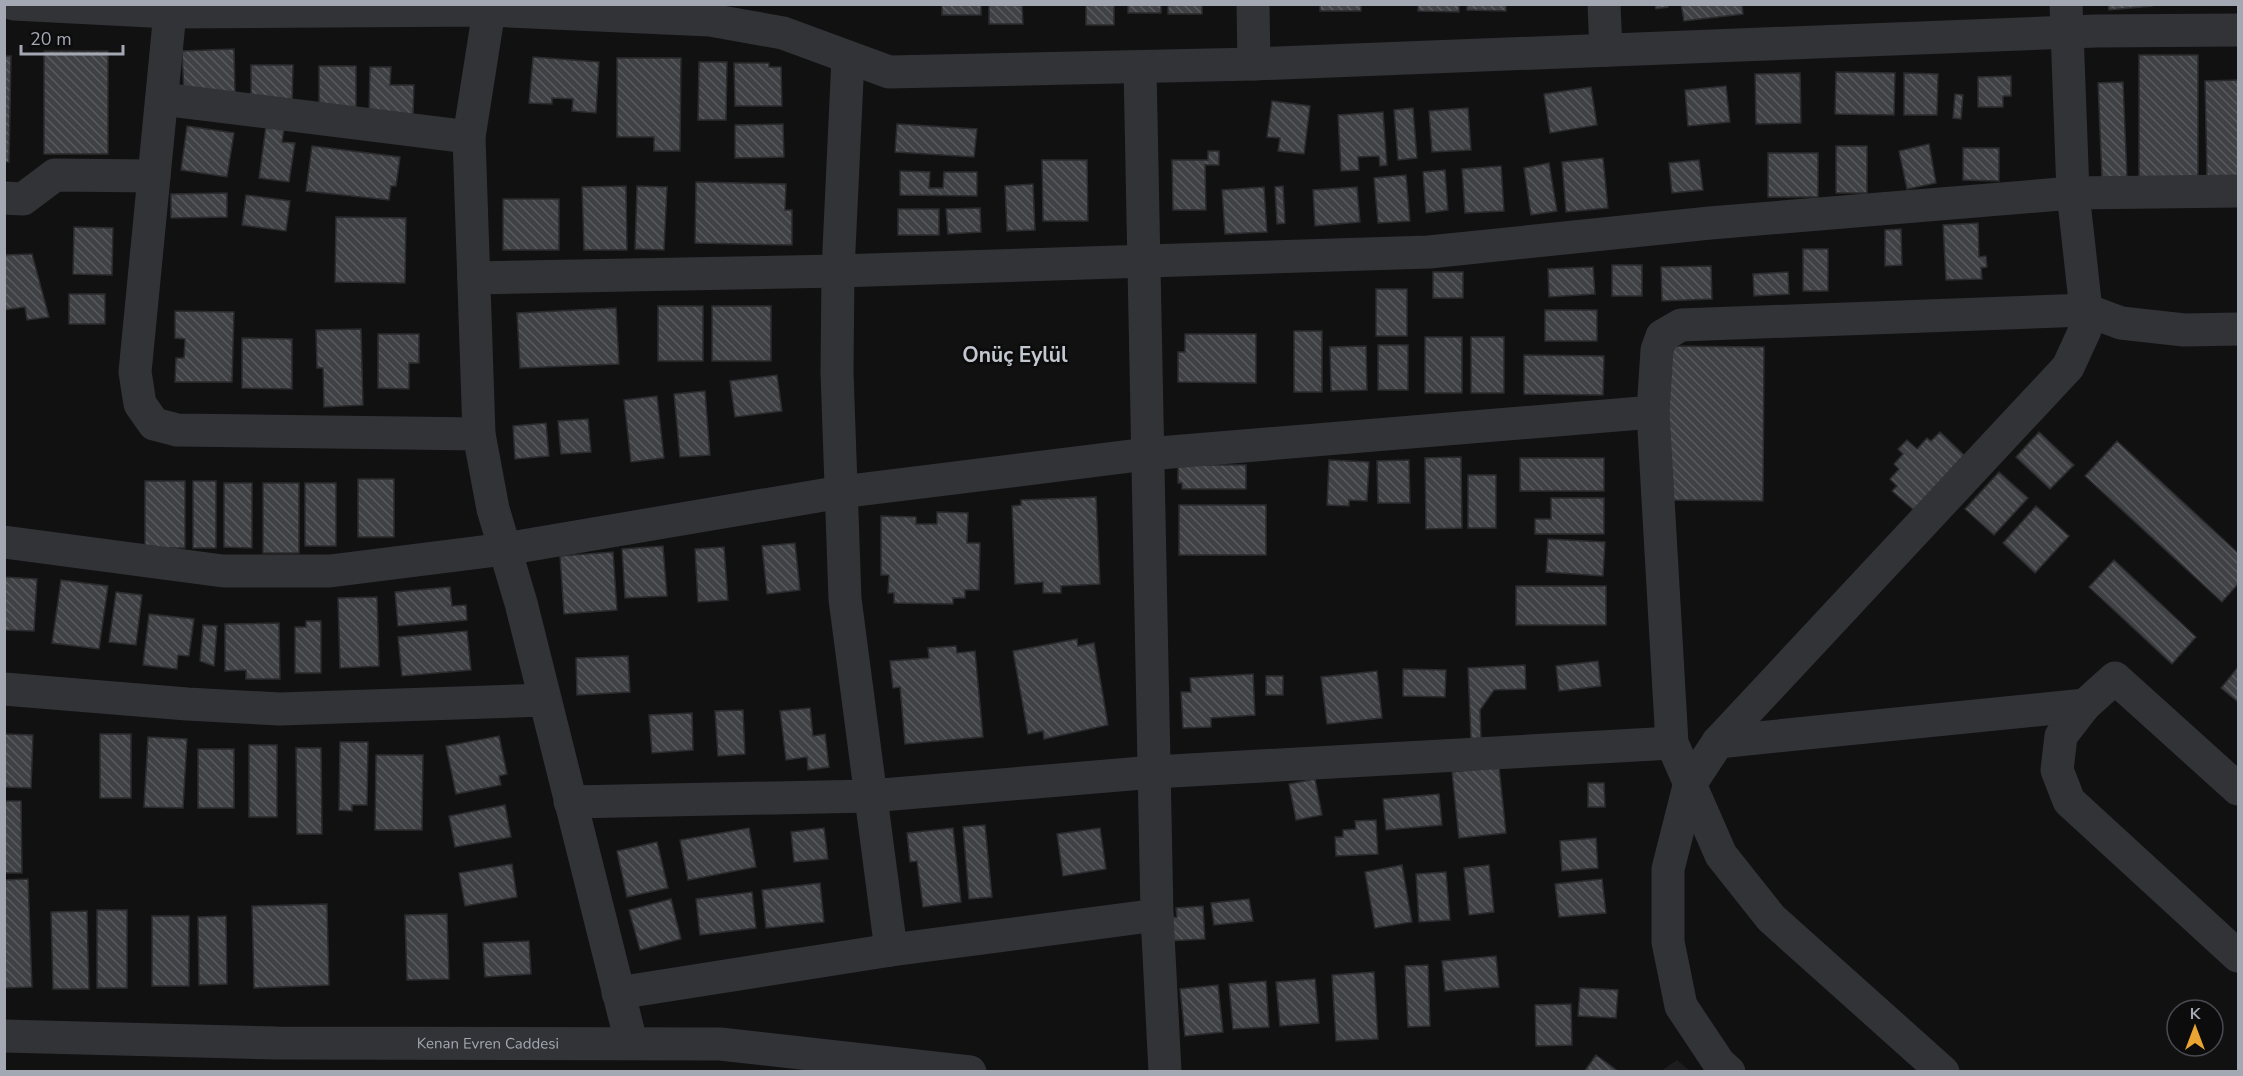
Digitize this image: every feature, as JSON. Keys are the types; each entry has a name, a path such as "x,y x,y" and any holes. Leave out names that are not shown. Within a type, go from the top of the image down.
{"street":[{"path":"14,4 170,12 489,7 710,20 783,33 889,72 1254,64 1606,50 2067,18 2238,30"},
{"path":"1253,4 1254,64"},
{"path":"1604,4 1606,50"},
{"path":"489,7 469,136 479,434 493,508 521,603 631,1042"},
{"path":"170,12 135,372 140,404 154,424 177,430 479,434"},
{"path":"1729,1071 1719,1063 1681,1006 1668,942 1668,869 1689,786 1718,742 2068,367 2085,330 2086,310 2073,193 2067,18"},
{"path":"848,58 838,271 837,372 845,599 891,950"},
{"path":"1140,67 1157,915 1165,1071"},
{"path":"162,99 469,136"},
{"path":"4,198 23,199 55,175 154,176"},
{"path":"474,278 838,271 1429,252 1710,223 2073,193 2238,191"},
{"path":"1943,1071 1771,918 1720,855 1672,743 1653,412 1657,350 1662,336 1681,325 2086,310 2121,323 2184,330 2238,329"},
{"path":"4,542 223,571 330,571 505,549 841,492 1147,454 1653,412"},
{"path":"2238,789 2115,678 2085,705 2061,736 2057,770 2069,801 2238,956"},
{"path":"4,689 280,709 544,700"},
{"path":"1718,742 2085,705"},
{"path":"570,802 870,796 1154,772 1672,743"},
{"path":"618,993 891,950 1157,915"},
{"name":"Kenan Evren Caddesi","path":"4,1036 278,1043 720,1044 970,1071"}],"shaded area":[{"path":"1677,1060 1690,1071 1661,1071"}],"building":[{"path":"942,4 981,4 981,15 942,15"},
{"path":"989,4 1022,4 1023,24 989,24"},
{"path":"1086,4 1114,4 1114,25 1086,25"},
{"path":"1128,4 1161,4 1161,13 1128,13"},
{"path":"1168,4 1202,4 1202,14 1168,14"},
{"path":"1320,4 1361,4 1361,11 1320,11"},
{"path":"1418,4 1459,4 1459,12 1418,11"},
{"path":"1467,4 1506,4 1506,11 1467,10"},
{"path":"1655,4 1668,4 1668,7 1656,9"},
{"path":"1681,4 1742,4 1743,14 1684,21"},
{"path":"2108,4 2152,4 2152,6 2109,10"},
{"path":"234,49 235,92 184,94 182,51"},
{"path":"44,51 108,51 108,154 44,154"},
{"path":"2139,55 2198,55 2198,180 2139,180"},
{"path":"4,56 11,56 9,162 4,162"},
{"path":"533,57 599,62 596,113 572,111 573,99 552,98 552,104 529,103"},
{"path":"617,58 681,58 680,151 654,151 654,137 617,137"},
{"path":"699,62 727,62 726,120 698,120"},
{"path":"734,63 769,63 769,67 781,67 782,106 735,106"},
{"path":"251,65 293,65 292,108 251,108"},
{"path":"319,66 356,66 356,113 319,113"},
{"path":"370,67 391,67 390,85 414,85 413,116 369,115"},
{"path":"1836,72 1895,73 1894,115 1835,114"},
{"path":"1800,73 1801,123 1756,124 1755,74"},
{"path":"1904,73 1938,74 1937,115 1904,115"},
{"path":"2011,76 2011,96 2003,96 2003,107 1978,107 1978,77"},
{"path":"2238,80 2238,177 2207,178 2205,81"},
{"path":"2123,82 2127,178 2102,179 2098,83"},
{"path":"1726,86 1730,122 1688,126 1685,90"},
{"path":"1591,87 1597,125 1550,133 1544,94"},
{"path":"1955,94 1963,95 1961,119 1953,118"},
{"path":"1272,101 1310,106 1304,154 1278,151 1280,138 1267,137"},
{"path":"1413,108 1417,158 1398,160 1394,110"},
{"path":"1468,108 1471,150 1432,152 1429,111"},
{"path":"1383,112 1387,165 1380,166 1379,156 1358,157 1359,170 1341,171 1338,115"},
{"path":"783,124 784,157 735,158 735,125"},
{"path":"897,124 977,129 974,157 895,152"},
{"path":"187,126 234,133 227,177 181,170"},
{"path":"266,126 284,129 282,142 295,143 289,182 259,178"},
{"path":"1929,144 1936,183 1907,189 1899,151"},
{"path":"312,146 400,157 396,186 391,186 389,200 306,191"},
{"path":"1836,146 1867,146 1867,193 1836,193"},
{"path":"1963,148 1999,148 1999,181 1963,180"},
{"path":"1208,151 1219,151 1219,165 1205,165 1206,210 1173,210 1172,160 1208,160"},
{"path":"1768,153 1818,153 1818,197 1768,197"},
{"path":"1603,158 1608,208 1566,212 1562,162"},
{"path":"1042,160 1087,160 1088,221 1043,221"},
{"path":"1699,160 1703,190 1672,193 1669,163"},
{"path":"1549,163 1557,211 1531,215 1524,168"},
{"path":"1501,166 1504,211 1465,213 1462,169"},
{"path":"1445,170 1448,210 1426,213 1423,172"},
{"path":"900,171 930,172 929,188 943,188 944,172 977,172 977,196 900,195"},
{"path":"1406,175 1410,221 1378,223 1374,178"},
{"path":"696,182 786,184 785,210 792,210 792,245 695,243"},
{"path":"1033,184 1035,230 1007,231 1005,186"},
{"path":"626,186 627,250 584,250 582,187"},
{"path":"637,186 667,187 664,250 635,249"},
{"path":"1283,186 1285,223 1277,224 1275,187"},
{"path":"1264,187 1267,232 1225,234 1222,190"},
{"path":"1357,187 1360,222 1315,226 1313,190"},
{"path":"227,193 227,217 171,218 171,194"},
{"path":"246,195 290,201 286,231 242,225"},
{"path":"503,199 559,199 559,250 503,250"},
{"path":"980,208 981,232 948,234 946,209"},
{"path":"898,209 939,209 939,235 898,235"},
{"path":"336,217 406,218 405,283 335,282"},
{"path":"1978,223 1979,257 1986,256 1987,267 1981,268 1982,279 1946,280 1943,225"},
{"path":"74,227 113,228 112,275 73,274"},
{"path":"1901,229 1902,265 1885,266 1885,230"},
{"path":"1803,249 1828,249 1828,291 1803,291"},
{"path":"32,254 49,317 27,320 25,307 4,310 4,255"},
{"path":"1612,265 1642,265 1642,296 1612,296"},
{"path":"1711,266 1712,299 1662,301 1661,267"},
{"path":"1593,267 1595,294 1549,297 1548,269"},
{"path":"1433,272 1463,272 1463,298 1433,298"},
{"path":"1788,272 1789,294 1754,296 1753,274"},
{"path":"1376,289 1407,289 1407,336 1376,336"},
{"path":"69,294 105,294 105,324 69,324"},
{"path":"658,306 703,306 703,361 658,361"},
{"path":"712,306 771,306 771,361 712,361"},
{"path":"616,308 619,364 520,368 517,313"},
{"path":"1545,310 1597,310 1597,341 1545,341"},
{"path":"175,311 234,312 232,382 175,382 176,358 184,358 185,339 175,338"},
{"path":"361,329 363,405 324,407 323,368 317,368 316,330"},
{"path":"1294,331 1322,331 1322,392 1294,392"},
{"path":"378,334 419,334 419,363 409,363 409,389 378,388"},
{"path":"1185,334 1256,334 1256,383 1178,382 1178,352 1185,352"},
{"path":"1425,337 1462,337 1462,393 1425,393"},
{"path":"1471,337 1504,337 1504,393 1471,393"},
{"path":"242,338 292,339 292,389 242,388"},
{"path":"1378,345 1408,345 1408,390 1378,390"},
{"path":"1366,346 1367,390 1331,391 1330,347"},
{"path":"1663,346 1764,347 1763,501 1667,500"},
{"path":"1524,355 1604,356 1603,395 1524,394"},
{"path":"777,375 782,411 735,417 730,381"},
{"path":"705,391 710,455 680,457 674,394"},
{"path":"657,396 664,458 631,462 624,400"},
{"path":"588,419 591,452 561,454 558,421"},
{"path":"546,423 549,456 515,459 513,426"},
{"path":"1940,432 1964,455 1914,510 1892,491 1897,486 1890,479 1899,469 1894,464 1903,454 1898,449 1907,440 1917,449 1927,438 1931,441"},
{"path":"2039,432 2074,465 2050,489 2016,457"},
{"path":"2117,441 2238,553 2238,584 2222,602 2085,476"},
{"path":"1461,457 1462,528 1426,529 1425,458"},
{"path":"1520,458 1604,458 1604,491 1520,491"},
{"path":"1329,460 1369,462 1367,501 1349,500 1349,506 1327,505"},
{"path":"1409,460 1410,503 1378,503 1377,461"},
{"path":"1178,465 1246,465 1246,489 1182,489 1182,483 1178,483"},
{"path":"1999,472 2028,498 1994,535 1965,509"},
{"path":"1468,475 1496,475 1496,528 1468,528"},
{"path":"358,479 394,479 394,537 358,537"},
{"path":"145,481 185,481 185,548 145,548"},
{"path":"193,481 216,481 216,548 193,548"},
{"path":"224,483 252,483 252,548 224,547"},
{"path":"263,483 299,483 299,553 263,553"},
{"path":"305,483 336,483 336,546 305,546"},
{"path":"1096,497 1100,584 1061,586 1061,593 1043,593 1043,582 1015,584 1012,506 1021,505 1021,500"},
{"path":"1551,498 1604,498 1604,534 1535,534 1535,519 1551,519"},
{"path":"1179,505 1266,505 1266,555 1179,555"},
{"path":"2036,506 2069,536 2035,573 2003,543"},
{"path":"937,512 968,513 967,543 980,543 979,590 965,590 965,598 953,598 953,604 894,603 894,593 888,593 889,575 881,575 881,516 916,517 916,524 937,524"},
{"path":"1548,539 1605,542 1603,576 1546,572"},
{"path":"795,543 800,590 767,594 762,546"},
{"path":"663,546 667,596 625,598 622,549"},
{"path":"724,547 728,600 698,602 695,549"},
{"path":"613,552 617,610 564,614 560,556"},
{"path":"2114,560 2196,637 2172,664 2089,587"},
{"path":"4,577 37,579 34,631 4,630"},
{"path":"61,580 108,586 99,649 52,643"},
{"path":"1516,586 1606,586 1606,625 1516,625"},
{"path":"450,587 452,606 466,605 467,620 398,626 395,592"},
{"path":"116,592 142,595 136,645 109,642"},
{"path":"377,597 379,666 340,668 338,598"},
{"path":"149,614 194,619 189,656 178,655 177,669 143,665"},
{"path":"306,621 321,621 321,673 295,673 295,627 306,627"},
{"path":"279,623 280,679 246,679 246,670 225,671 225,624"},
{"path":"203,625 217,626 214,666 200,661"},
{"path":"467,631 471,670 402,676 398,637"},
{"path":"1077,639 1078,646 1094,643 1108,725 1044,739 1043,731 1028,734 1013,651"},
{"path":"956,646 957,653 975,651 983,737 905,744 900,687 893,688 890,661 929,658 928,648"},
{"path":"628,656 630,692 577,695 576,658"},
{"path":"1598,661 1601,686 1559,691 1556,666"},
{"path":"1525,665 1526,689 1494,690 1480,710 1481,738 1471,739 1468,668"},
{"path":"2238,667 2238,702 2221,688"},
{"path":"1403,669 1446,670 1445,697 1403,696"},
{"path":"1377,671 1382,718 1327,724 1321,677"},
{"path":"1253,674 1255,715 1211,718 1211,727 1183,728 1181,692 1191,692 1190,678"},
{"path":"1266,676 1283,676 1283,695 1266,695"},
{"path":"810,708 813,736 825,734 829,767 808,770 807,757 786,760 780,711"},
{"path":"743,710 745,754 718,756 715,711"},
{"path":"692,713 693,750 652,753 649,715"},
{"path":"4,734 33,735 31,788 4,787"},
{"path":"100,734 131,734 131,798 100,798"},
{"path":"499,736 507,774 499,776 501,785 456,794 446,746"},
{"path":"148,737 187,739 183,808 144,807"},
{"path":"340,742 368,742 367,805 352,805 352,811 339,810"},
{"path":"249,745 277,745 277,817 249,817"},
{"path":"296,748 321,748 322,834 297,834"},
{"path":"198,749 234,749 234,808 198,808"},
{"path":"376,755 423,755 422,830 375,830"},
{"path":"1499,767 1506,833 1459,838 1452,772"},
{"path":"1315,779 1322,815 1296,820 1289,784"},
{"path":"1588,783 1604,783 1605,807 1588,807"},
{"path":"1439,794 1442,825 1386,830 1383,799"},
{"path":"4,801 21,801 22,873 4,873"},
{"path":"505,805 511,837 455,847 449,816"},
{"path":"1376,820 1378,854 1336,856 1335,837 1343,837 1343,830 1356,829 1355,821"},
{"path":"985,825 992,897 969,899 963,827"},
{"path":"749,828 756,867 688,880 680,840"},
{"path":"824,828 828,859 794,862 791,832"},
{"path":"953,828 961,902 923,907 917,861 910,862 907,833"},
{"path":"1100,828 1106,869 1063,876 1057,834"},
{"path":"1596,838 1598,868 1562,871 1560,841"},
{"path":"657,842 668,888 627,897 617,851"},
{"path":"512,864 517,897 465,906 459,873"},
{"path":"1402,865 1412,922 1375,928 1365,872"},
{"path":"1489,865 1494,912 1469,915 1464,868"},
{"path":"1446,872 1450,920 1419,922 1416,874"},
{"path":"28,879 32,987 4,988 4,880"},
{"path":"1602,879 1606,913 1559,917 1555,884"},
{"path":"820,883 824,922 766,928 762,890"},
{"path":"752,892 756,928 700,935 696,899"},
{"path":"671,899 681,939 640,950 629,910"},
{"path":"1249,899 1253,921 1214,925 1211,903"},
{"path":"327,904 329,985 254,988 252,906"},
{"path":"1203,906 1205,939 1168,941 1167,918 1177,917 1176,908"},
{"path":"97,910 127,910 127,988 97,988"},
{"path":"87,911 89,989 53,989 51,912"},
{"path":"447,914 449,979 407,980 405,915"},
{"path":"152,916 189,916 189,986 152,986"},
{"path":"226,916 227,984 199,985 198,917"},
{"path":"529,941 531,974 485,977 483,943"},
{"path":"1496,956 1499,987 1445,991 1442,961"},
{"path":"1428,965 1430,1026 1408,1027 1405,966"},
{"path":"1374,972 1378,1039 1336,1041 1332,975"},
{"path":"1315,979 1319,1023 1280,1026 1276,982"},
{"path":"1266,981 1269,1027 1233,1029 1229,984"},
{"path":"1218,985 1223,1032 1185,1036 1180,989"},
{"path":"1580,988 1618,990 1616,1018 1578,1016"},
{"path":"1571,1004 1572,1045 1536,1046 1535,1005"},
{"path":"1596,1055 1619,1072 1584,1072"}],"district":[{"name":"Onüç Eylül","path":"1015,355"}]}
